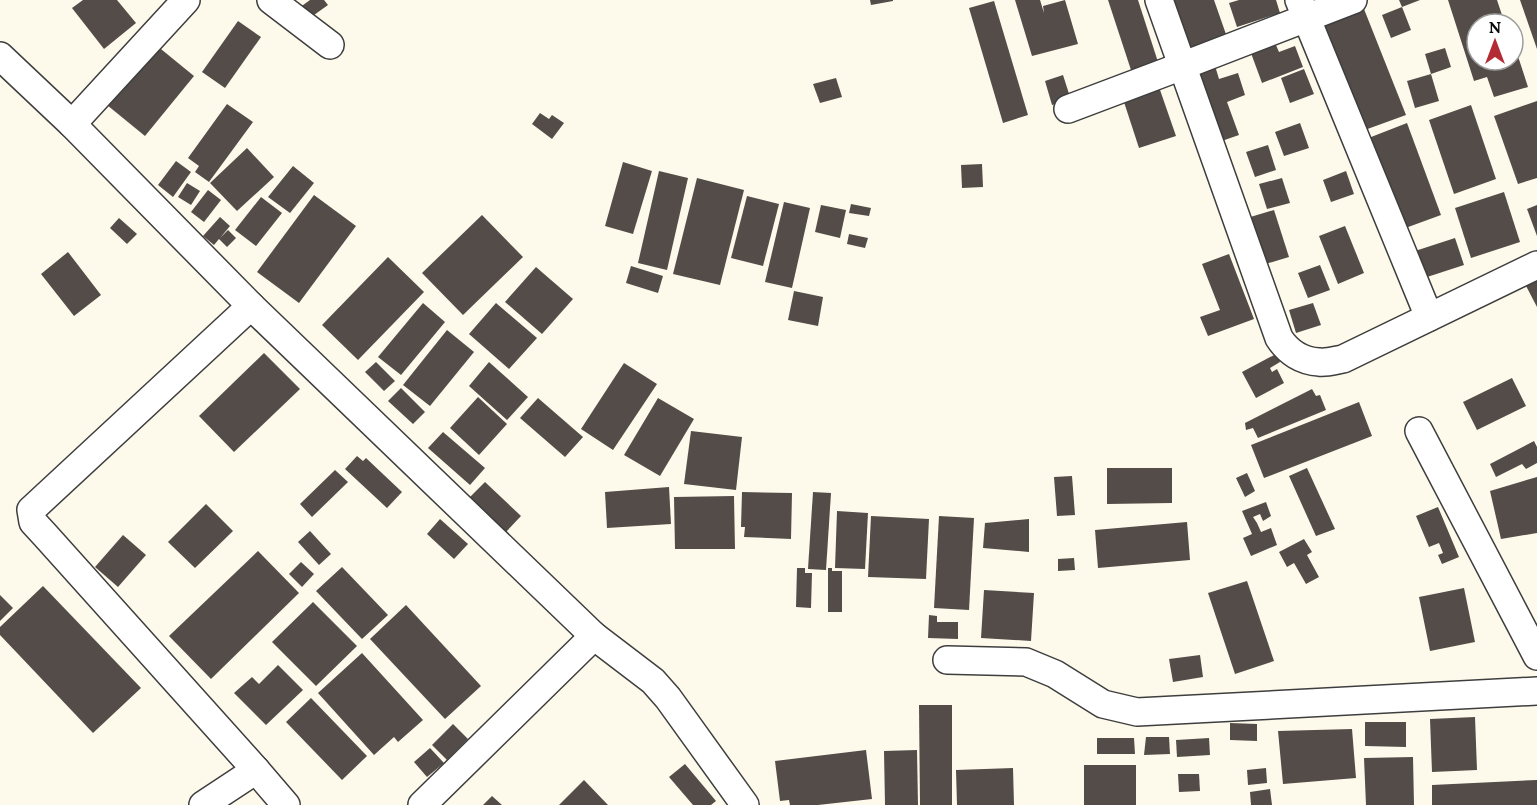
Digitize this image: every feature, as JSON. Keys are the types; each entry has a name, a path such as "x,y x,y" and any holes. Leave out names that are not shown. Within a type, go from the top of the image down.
{"street":[{"path":"72,124 186,0"},
{"path":"271,0 330,45"},
{"path":"1159,0 1279,338 1284,346 1298,357 1320,362 1343,359 1537,265"},
{"path":"1068,109 1182,66 1303,9 1353,0"},
{"path":"1303,9 1429,317"},
{"path":"0,56 72,124 251,306 594,636 653,681 668,698 745,805"},
{"path":"251,306 31,510 33,522 45,536 286,805"},
{"path":"1419,431 1537,656"},
{"path":"422,805 594,636"},
{"path":"947,660 1026,662 1055,674 1103,704 1137,712 1537,691"},
{"path":"203,805 256,770"}],"building":[{"path":"83,0 117,0 136,23 104,49 72,8"},
{"path":"310,0 324,0 328,5 307,20 299,8"},
{"path":"870,0 893,0 893,1 871,5"},
{"path":"1015,0 1040,0 1044,13 1043,6 1065,0 1078,44 1032,56"},
{"path":"1108,0 1138,0 1158,62 1131,70"},
{"path":"1165,0 1214,0 1228,40 1185,56"},
{"path":"1239,0 1276,0 1280,13 1237,27 1229,3"},
{"path":"1399,0 1420,0 1402,7"},
{"path":"1448,0 1497,0 1501,12 1465,12 1465,53"},
{"path":"1520,0 1537,0 1537,49 1525,12"},
{"path":"994,1 1028,115 1003,123 969,8"},
{"path":"1362,4 1406,115 1362,131 1319,20"},
{"path":"1402,7 1411,30 1391,38 1382,15"},
{"path":"238,21 261,37 225,88 202,72"},
{"path":"1272,36 1279,52 1295,46 1303,67 1262,83 1248,45"},
{"path":"156,45 194,76 145,136 107,105"},
{"path":"1445,48 1451,67 1431,74 1425,54"},
{"path":"1213,59 1219,79 1238,73 1245,95 1227,102 1239,135 1213,144 1187,68"},
{"path":"1304,69 1314,94 1290,103 1281,78"},
{"path":"1471,72 1523,72 1528,87 1494,97 1487,77 1474,81"},
{"path":"1431,74 1439,101 1415,108 1407,81"},
{"path":"1063,75 1071,100 1052,105 1045,81"},
{"path":"836,78 842,97 820,103 813,84"},
{"path":"1159,87 1176,136 1139,148 1123,99"},
{"path":"1537,101 1537,178 1518,184 1494,116"},
{"path":"227,104 253,122 209,182 195,172 199,166 188,158"},
{"path":"1471,105 1496,179 1454,194 1429,120"},
{"path":"540,113 549,119 552,115 564,123 552,139 532,124"},
{"path":"1300,123 1309,148 1284,156 1275,132"},
{"path":"1407,123 1441,215 1400,230 1366,139"},
{"path":"1268,145 1276,170 1255,177 1246,152"},
{"path":"247,148 274,177 237,211 210,183"},
{"path":"176,161 191,172 173,197 158,185"},
{"path":"623,162 652,171 633,234 605,226"},
{"path":"982,164 983,187 962,188 961,165"},
{"path":"293,166 314,183 290,213 268,197"},
{"path":"659,171 688,178 667,270 638,263"},
{"path":"1346,171 1354,194 1331,202 1323,180"},
{"path":"697,178 744,190 720,285 673,274"},
{"path":"1282,178 1290,203 1267,209 1259,184"},
{"path":"187,183 200,191 191,205 178,197"},
{"path":"208,190 221,200 204,222 191,212"},
{"path":"1504,192 1520,242 1471,258 1455,208"},
{"path":"314,195 356,226 299,303 257,272"},
{"path":"747,196 779,204 763,266 731,258"},
{"path":"261,197 282,213 256,246 235,230"},
{"path":"784,202 810,208 792,288 765,282"},
{"path":"851,204 871,208 869,216 849,213"},
{"path":"821,205 846,210 840,238 815,232"},
{"path":"1537,205 1537,236 1527,209"},
{"path":"1274,210 1289,257 1262,265 1247,218"},
{"path":"482,215 523,257 463,315 422,273"},
{"path":"220,217 230,226 220,238 228,230 236,238 227,247 219,239 214,245 203,236"},
{"path":"119,218 137,234 127,244 110,228"},
{"path":"1345,226 1364,273 1338,284 1319,236"},
{"path":"849,234 868,238 865,248 847,244"},
{"path":"1455,238 1464,265 1421,279 1412,252"},
{"path":"68,252 101,295 74,316 41,274"},
{"path":"1229,254 1254,319 1208,336 1200,317 1220,310 1202,264"},
{"path":"388,257 424,292 358,360 322,325"},
{"path":"1320,265 1330,290 1308,298 1298,273"},
{"path":"631,266 663,276 658,293 626,283"},
{"path":"536,267 573,299 542,334 505,302"},
{"path":"1537,275 1537,307 1524,282"},
{"path":"794,291 823,297 818,326 788,320"},
{"path":"423,303 445,322 401,375 378,357"},
{"path":"496,303 537,338 509,369 469,334"},
{"path":"1313,303 1321,325 1296,333 1289,310"},
{"path":"447,330 474,352 430,406 403,385"},
{"path":"264,353 300,389 234,452 199,416"},
{"path":"1276,354 1280,362 1270,368 1272,372 1277,369 1284,383 1256,398 1242,372"},
{"path":"376,362 395,381 384,391 365,372"},
{"path":"489,362 528,397 507,420 469,386"},
{"path":"624,363 657,384 613,450 581,429"},
{"path":"1512,378 1526,406 1477,430 1463,402"},
{"path":"401,388 425,412 413,424 388,401"},
{"path":"1312,389 1316,396 1320,395 1326,410 1258,438 1253,428 1246,430 1245,423"},
{"path":"478,397 507,424 479,455 450,428"},
{"path":"538,398 583,437 565,457 520,418"},
{"path":"658,398 694,419 660,476 624,455"},
{"path":"1359,402 1372,436 1264,478 1251,445"},
{"path":"691,431 742,437 736,490 684,484"},
{"path":"443,432 485,468 470,485 428,448"},
{"path":"1534,441 1537,447 1537,463 1526,469 1522,464 1496,477 1490,464"},
{"path":"357,456 363,461 366,458 402,492 387,508 345,469"},
{"path":"1107,468 1172,468 1172,503 1107,504"},
{"path":"1307,468 1335,529 1316,536 1289,476"},
{"path":"335,470 348,482 312,517 300,504"},
{"path":"1247,473 1255,491 1245,497 1236,478"},
{"path":"1072,476 1075,515 1057,516 1054,477"},
{"path":"1537,477 1537,533 1501,539 1490,491"},
{"path":"485,482 521,516 506,532 470,497"},
{"path":"669,487 671,524 607,528 605,492"},
{"path":"742,492 792,493 791,539 744,537 745,527 741,527"},
{"path":"813,492 831,493 826,570 808,569"},
{"path":"734,496 735,549 675,549 674,497"},
{"path":"1266,502 1271,516 1263,521 1260,514 1253,517 1261,532 1271,528 1277,545 1251,556 1243,538 1252,534 1242,511"},
{"path":"206,504 233,531 195,568 168,542"},
{"path":"1438,507 1459,557 1442,564 1438,555 1443,553 1439,543 1429,547 1416,516"},
{"path":"837,511 868,513 865,569 835,568"},
{"path":"871,516 929,519 926,579 868,577"},
{"path":"939,516 974,518 969,610 934,608"},
{"path":"440,519 468,544 454,559 427,534"},
{"path":"1029,519 1029,552 983,548 985,523"},
{"path":"1187,522 1190,560 1098,568 1095,530"},
{"path":"310,531 331,554 319,565 298,542"},
{"path":"123,535 146,555 118,587 95,567"},
{"path":"1304,539 1312,552 1307,555 1319,577 1306,584 1294,563 1287,567 1279,552"},
{"path":"258,551 299,593 211,679 169,636"},
{"path":"1074,558 1075,570 1058,571 1058,559"},
{"path":"301,562 314,574 302,587 289,574"},
{"path":"342,567 388,615 362,639 316,591"},
{"path":"797,568 805,568 805,573 812,573 811,608 796,607"},
{"path":"828,568 832,568 832,571 842,571 842,612 828,612"},
{"path":"1247,581 1274,661 1235,674 1208,593"},
{"path":"43,586 141,688 93,733 0,635 0,627"},
{"path":"1464,588 1475,642 1430,651 1419,597"},
{"path":"984,590 1034,593 1031,641 981,638"},
{"path":"0,595 13,608 0,621"},
{"path":"313,602 357,646 316,686 272,642"},
{"path":"406,605 481,686 445,719 370,639"},
{"path":"929,615 937,616 937,622 958,622 958,639 928,638"},
{"path":"362,653 423,720 398,742 394,737 374,755 318,693"},
{"path":"1200,655 1203,677 1173,682 1169,659"},
{"path":"278,665 303,690 266,725 234,693 252,677 259,684"},
{"path":"311,698 367,756 342,780 286,722"},
{"path":"919,705 952,705 952,805 920,805"},
{"path":"1475,717 1477,770 1432,772 1430,719"},
{"path":"1365,722 1406,722 1406,747 1365,746"},
{"path":"1230,723 1257,724 1257,741 1230,740"},
{"path":"453,724 468,739 447,760 432,745"},
{"path":"1352,729 1356,778 1283,784 1278,731"},
{"path":"1146,737 1169,737 1170,754 1144,755"},
{"path":"1097,738 1134,738 1135,754 1097,754"},
{"path":"1209,738 1210,755 1177,757 1176,740"},
{"path":"430,748 444,763 427,777 414,762"},
{"path":"866,750 872,799 818,805 790,805 789,800 780,801 775,761"},
{"path":"917,750 918,805 885,805 884,751"},
{"path":"1413,757 1414,805 1366,805 1364,758"},
{"path":"685,764 716,801 711,805 693,805 669,777"},
{"path":"1084,765 1136,765 1136,805 1084,805"},
{"path":"1013,768 1014,805 957,805 956,770"},
{"path":"1266,768 1267,783 1248,785 1247,770"},
{"path":"1178,774 1199,774 1200,791 1179,792"},
{"path":"584,780 608,805 559,805"},
{"path":"1537,780 1537,805 1432,805 1432,785"},
{"path":"1270,789 1272,805 1251,805 1250,792"},
{"path":"492,796 502,805 483,805"}]}
